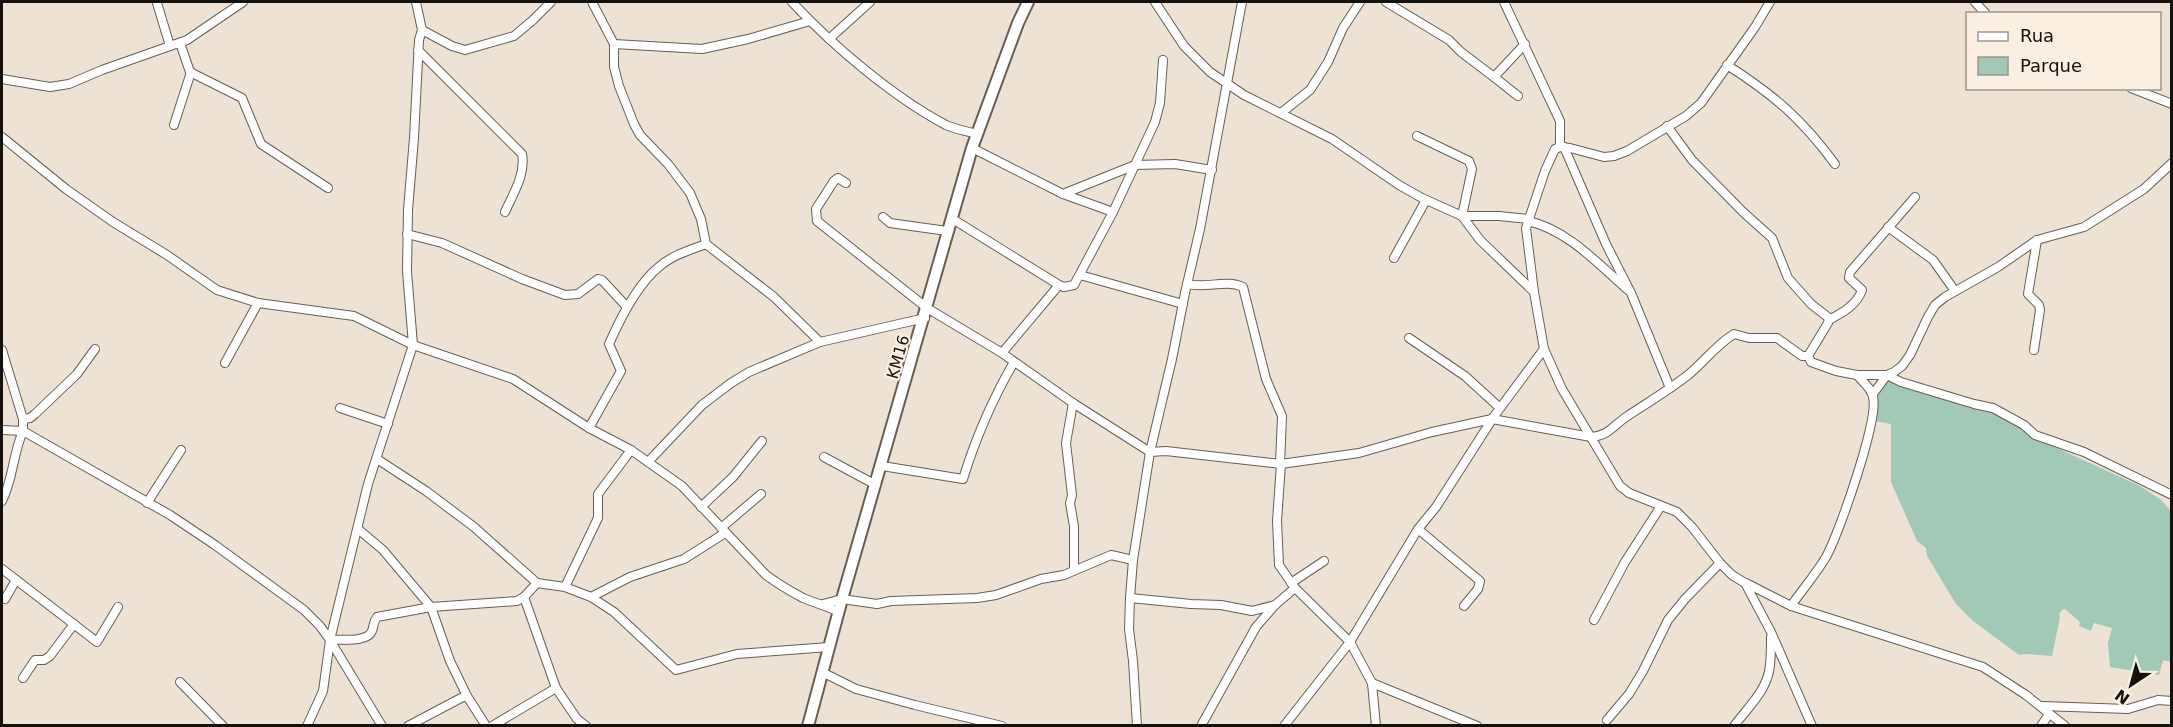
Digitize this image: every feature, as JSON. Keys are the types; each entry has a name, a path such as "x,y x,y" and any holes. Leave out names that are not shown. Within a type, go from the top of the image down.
{"street":[{"path":"2,79 50,87 69,84 180,43 213,24 243,2"},
{"path":"307,726 322,691 330,640 376,459 413,345 407,271 407,234 418,50 422,30 416,2"},
{"path":"422,30 452,46 465,50 514,36 551,2"},
{"path":"592,2 614,44 614,67 634,124 640,135 668,164 690,193 701,219 706,244 774,297 820,342"},
{"path":"792,2 830,39 895,92 947,126 976,134"},
{"path":"830,39 870,2"},
{"name":"KM16","path":"808,726 842,599 976,134 1028,2"},
{"path":"1155,2 1184,46 1210,72 1226,84 1332,139 1399,185 1462,216 1499,216 1544,224 1559,232 1631,293"},
{"path":"1137,726 1129,629 1133,560 1150,452 1173,359 1212,170 1242,2"},
{"path":"1281,113 1310,90 1328,62 1343,28 1360,2"},
{"path":"1386,2 1449,40 1518,96"},
{"path":"1504,2 1560,122 1562,147 1631,293 1670,388"},
{"path":"1770,2 1701,103 1686,116 1627,151 1614,156 1604,157 1562,147 1555,149 1551,154 1526,228 1544,350 1562,388 1624,490 1677,512 1732,575 1791,606 1983,667 2065,726"},
{"path":"157,3 170,46"},
{"path":"614,44 702,49 758,37 810,21"},
{"path":"174,125 191,72 180,43"},
{"path":"1494,77 1525,44"},
{"path":"418,50 522,154 524,163 520,177 505,212"},
{"path":"951,218 1059,285 1064,287 1074,285 1113,212 1155,122 1160,103 1163,60"},
{"path":"1727,65 1785,105 1820,143 1835,164"},
{"path":"191,72 239,96 261,144 328,188"},
{"path":"2136,90 2172,104"},
{"path":"1667,126 1692,160 1772,238 1788,278 1829,320"},
{"path":"1417,136 1469,161 1472,169 1462,216 1480,240 1534,292"},
{"path":"2,137 66,189 217,290 258,303 354,316 413,345 513,379 589,428 631,450 682,486 766,575 779,585 803,598 839,612"},
{"path":"972,148 1063,194 1113,212"},
{"path":"1873,394 1887,375 1906,361 1935,305 1998,267 2037,240 2084,227 2144,189 2172,163"},
{"path":"1063,194 1135,165 1175,164 1212,170"},
{"path":"846,183 836,178 816,209 818,221 926,313 1002,353 1073,403 1150,452 1166,451 1281,464 1359,453 1432,432 1492,419 1600,437 1670,388 1734,334 1749,338 1777,338 1802,356 1808,356"},
{"path":"1808,356 1829,320 1846,311 1860,295 1862,290 1849,278 1848,274 1915,197"},
{"path":"1394,258 1426,200"},
{"path":"883,217 890,223 947,231"},
{"path":"1888,227 1933,260 1956,291"},
{"path":"407,234 442,243 522,279 565,295 578,294 598,279 602,279 627,307"},
{"path":"2034,350 2040,310 2039,305 2028,294 2037,240"},
{"path":"589,428 620,374 621,366 609,344 627,307 648,278 660,266 682,253 706,244"},
{"path":"1080,274 1183,304"},
{"path":"1187,284 1207,286 1227,283 1243,287 1266,379 1282,416 1277,521 1278,558 1282,572 1293,586 1350,642 1372,683 1377,726"},
{"path":"1002,353 1059,285"},
{"path":"225,363 258,303"},
{"path":"648,462 702,405 749,372 820,342 926,313"},
{"path":"1409,338 1465,376 1500,408"},
{"path":"23,419 35,414 77,374 95,349"},
{"path":"2,350 23,419 23,431 16,448 2,501"},
{"path":"1284,726 1350,642 1418,529 1436,507 1492,419 1544,350"},
{"path":"1492,419 1544,350"},
{"path":"1808,356 1811,362 1821,366 1857,375 1887,375 1901,382 1993,408 2024,425 2035,435 2084,452 2172,495"},
{"path":"882,466 963,479 982,422 1014,362"},
{"path":"1791,606 1826,557 1863,456 1874,406 1873,394 1857,375"},
{"path":"1073,403 1066,443 1072,495 1070,504 1074,526 1074,570"},
{"path":"340,408 388,424"},
{"path":"2,430 23,431 147,502 215,544 304,610 330,640 382,726"},
{"path":"701,507 734,477 762,441"},
{"path":"147,502 181,450"},
{"path":"565,587 598,518 598,494 631,450"},
{"path":"824,458 876,485"},
{"path":"376,459 426,491 474,527 537,583 565,587 591,597 614,612 676,670 737,654 830,647"},
{"path":"591,597 630,577 684,559 723,531 761,494"},
{"path":"1594,620 1625,562 1661,506"},
{"path":"358,528 383,550 431,607 450,661 467,696 486,726"},
{"path":"1418,529 1480,581 1478,589 1464,606"},
{"path":"823,604 842,599 877,604 891,601 976,598 996,595 1112,555 1133,560"},
{"path":"1201,726 1256,627 1293,586 1324,561"},
{"path":"1607,720 1629,694 1668,621 1685,599 1720,563"},
{"path":"2,569 98,641 118,607"},
{"path":"5,599 16,580"},
{"path":"330,640 363,638 372,632 377,617 431,607 510,602 524,597 537,583"},
{"path":"1745,583 1771,632 1812,726"},
{"path":"524,597 556,688 577,718 586,726"},
{"path":"1130,598 1221,605 1252,611 1275,605"},
{"path":"23,678 35,660 44,660 50,656 74,624"},
{"path":"1734,726 1760,692 1768,677 1771,632"},
{"path":"822,672 856,689 984,724 1002,726"},
{"path":"180,681 223,726"},
{"path":"1372,683 1477,726"},
{"path":"492,726 556,688"},
{"path":"408,726 467,696"},
{"path":"2040,706 2128,709 2158,700 2172,700"},
{"path":"2041,726 2049,714"}],"green space":[{"path":"1888,378 1952,392 1979,407 2012,420 2046,443 2140,486 2160,499 2171,511 2171,662 2163,660 2159,675 2110,667 2108,643 2112,628 2094,623 2091,631 2079,626 2080,622 2065,609 2059,614 2052,656 2019,655 1973,621 1956,604 1927,556 1926,548 1917,541 1891,482 1891,424 1874,421 1876,400"}]}
